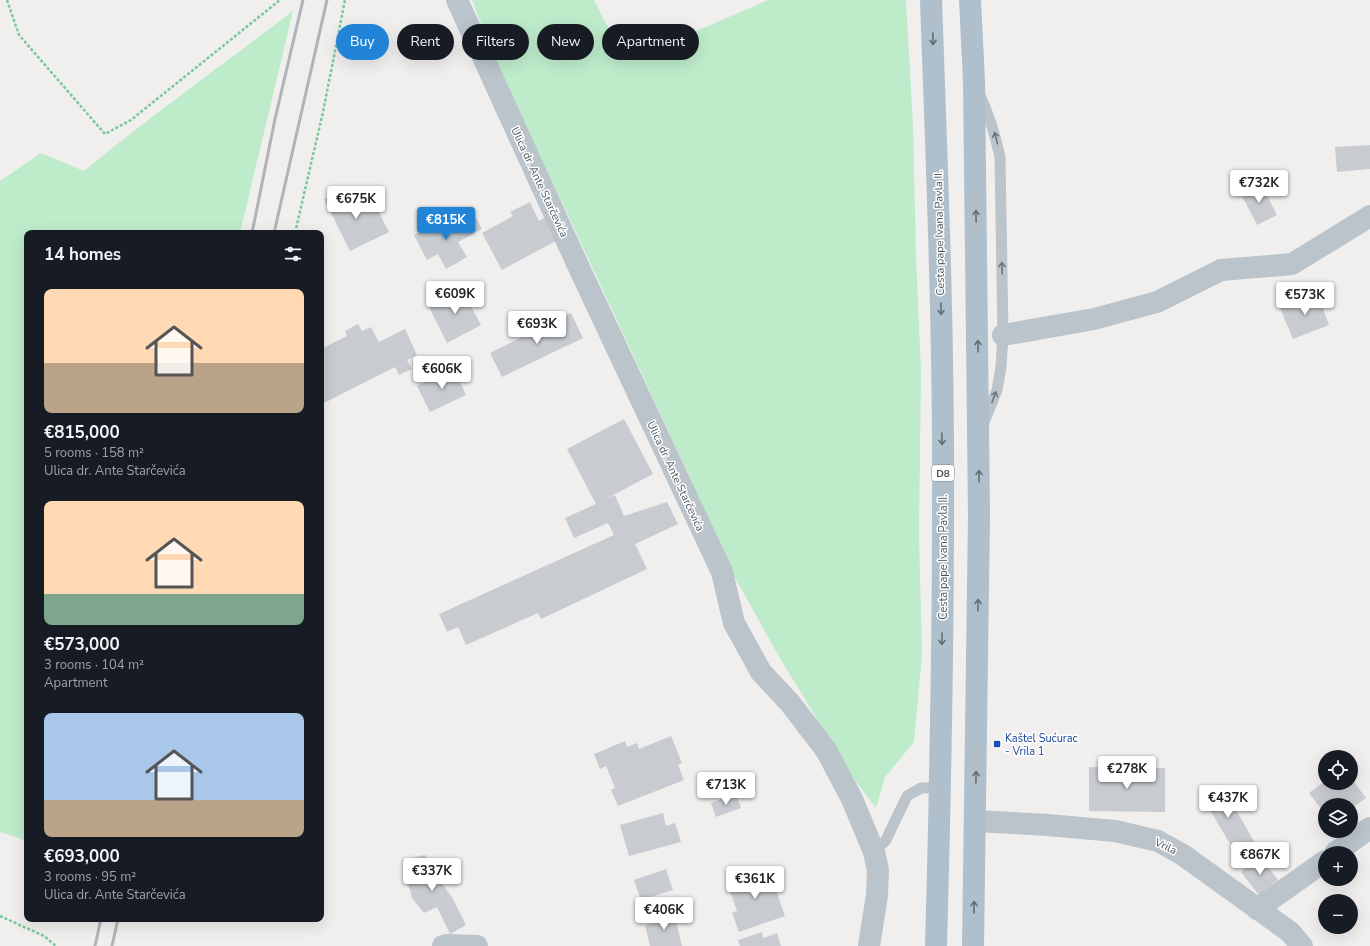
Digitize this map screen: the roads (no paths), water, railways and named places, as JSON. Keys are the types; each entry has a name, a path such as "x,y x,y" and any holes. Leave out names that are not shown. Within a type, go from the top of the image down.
{"main road":[{"name":"Cesta pape Ivana Pavla II.","path":"931,0 940,233 943,508 940,787 936,946"},
{"path":"970,0 974,81 980,515 973,946"}],"street":[{"name":"Ulica dr. Ante Starčevića","path":"457,0 578,265 722,572 734,623 761,672 790,703 826,750 852,799 874,852 878,870 877,895 869,946"},
{"path":"1003,335 1094,319 1157,302 1221,270 1292,264 1370,216"},
{"name":"Vrila","path":"976,821 1115,831 1158,841 1183,855 1290,932 1302,946"},
{"path":"1345,846 1370,828"},
{"path":"1257,909 1318,866"},
{"path":"444,946 477,946"}],"lane":[{"path":"974,81 987,111 1000,157 1003,335 1001,367 997,390 979,433"},
{"path":"874,852 886,840 907,796 921,788 940,787"}],"railway":[{"path":"253,230 275,119 303,0"},
{"path":"275,230 327,0"},
{"path":"95,946 100,922"},
{"path":"112,946 117,922"}],"place":[{"name":"Kaštel Sućurac - Vrila 1","path":"997,744"}]}
